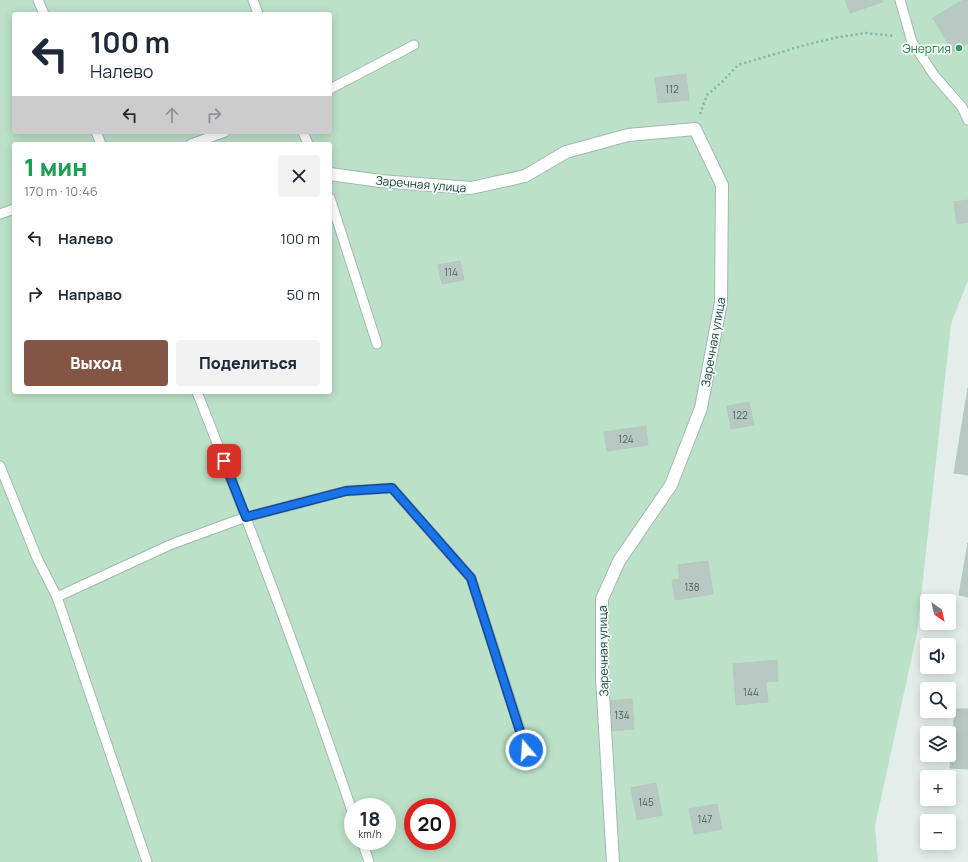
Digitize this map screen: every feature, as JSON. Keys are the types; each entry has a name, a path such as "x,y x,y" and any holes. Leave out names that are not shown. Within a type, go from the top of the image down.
{"street":[{"name":"Заречная улица","path":"332,174 380,181 471,188 525,176 566,152 628,135 695,129 722,185 721,302 701,408 671,485 619,561 602,599 602,678 613,862"}],"lane":[{"path":"38,0 43,12"},
{"path":"253,0 257,12"},
{"path":"900,0 912,42 934,75 962,107 968,120"},
{"path":"332,87 414,45"},
{"path":"197,142 219,134"},
{"path":"332,204 377,344"},
{"path":"0,214 12,210"},
{"path":"197,394 246,517 324,727 348,798"},
{"path":"0,466 37,558 57,597 147,862"},
{"path":"57,597 172,544 246,517 346,491 392,488 471,578 531,764"},
{"path":"365,850 369,862"}],"path":[{"path":"695,129 707,95 738,65 805,45 839,37 866,33 892,35 912,42"}],"green space":[{"path":"0,0 968,0 968,280 951,324 921,594 920,594 917,633 875,826 878,862 0,862"}],"building":[{"path":"845,0 882,0 883,2 850,13"},
{"name":"Энергия","path":"963,0 968,0 968,43 953,52 933,18"},
{"path":"686,74 689,100 658,103 655,78"},
{"path":"968,200 968,222 957,224 954,202"},
{"path":"460,261 464,280 442,284 438,265"},
{"path":"968,388 968,475 954,473"},
{"path":"749,402 754,425 731,429 727,406"},
{"path":"646,426 648,445 607,451 604,432"},
{"path":"968,543 968,597 959,595"},
{"path":"708,561 713,594 675,600 672,580 680,579 678,565"},
{"path":"777,660 778,681 766,682 768,702 736,705 733,664"},
{"path":"632,699 634,729 612,731 610,701"},
{"path":"956,709 968,709 968,769 950,768 951,762 956,762 956,726 954,726 954,718 956,718"},
{"path":"656,783 662,815 637,820 631,788"},
{"path":"717,804 722,829 694,834 689,809"}],"place":[{"name":"Энергия","path":"959,48"}],"route":[{"path":"224,461 246,517 346,491 392,488 471,578 526,750"}]}
